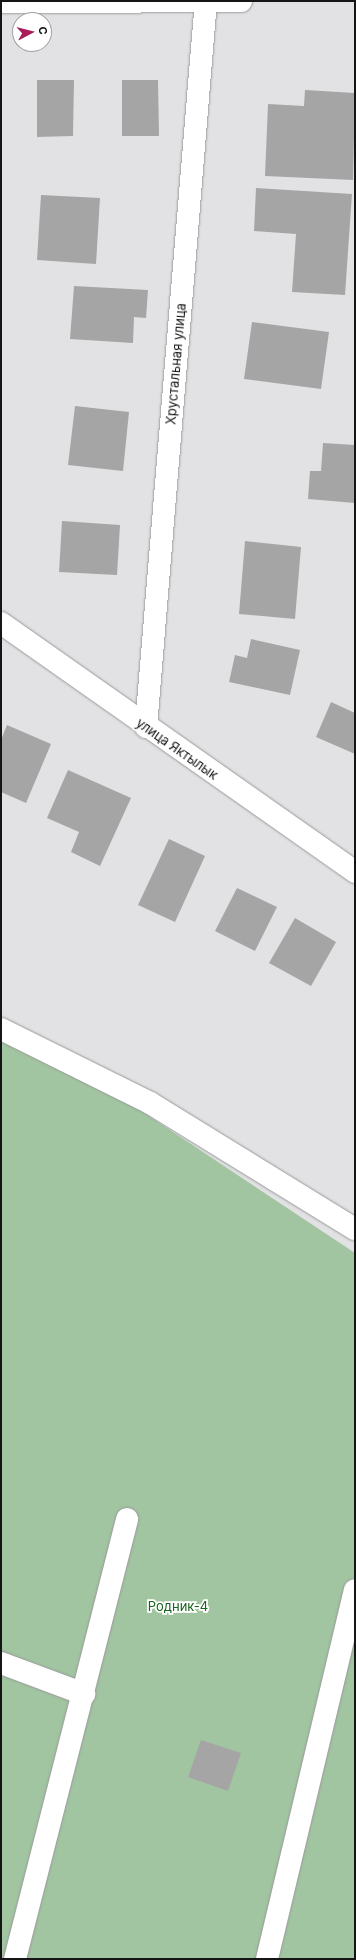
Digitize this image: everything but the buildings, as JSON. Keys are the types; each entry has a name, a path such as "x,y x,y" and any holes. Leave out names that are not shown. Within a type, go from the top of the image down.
{"street":[{"path":"1,2 241,1"},
{"name":"Хрустальная улица","path":"146,727 206,2"},
{"name":"улица Яктылык","path":"1,623 146,727 355,872"},
{"path":"1,1029 150,1103 355,1229"},
{"path":"15,1959 84,1694 127,1519"},
{"path":"268,1959 355,1590"},
{"path":"1,1662 84,1694"}],"green space":[{"name":"Родник-4","path":"1,1030 33,1039 355,1253 355,1959 1,1959"}]}
